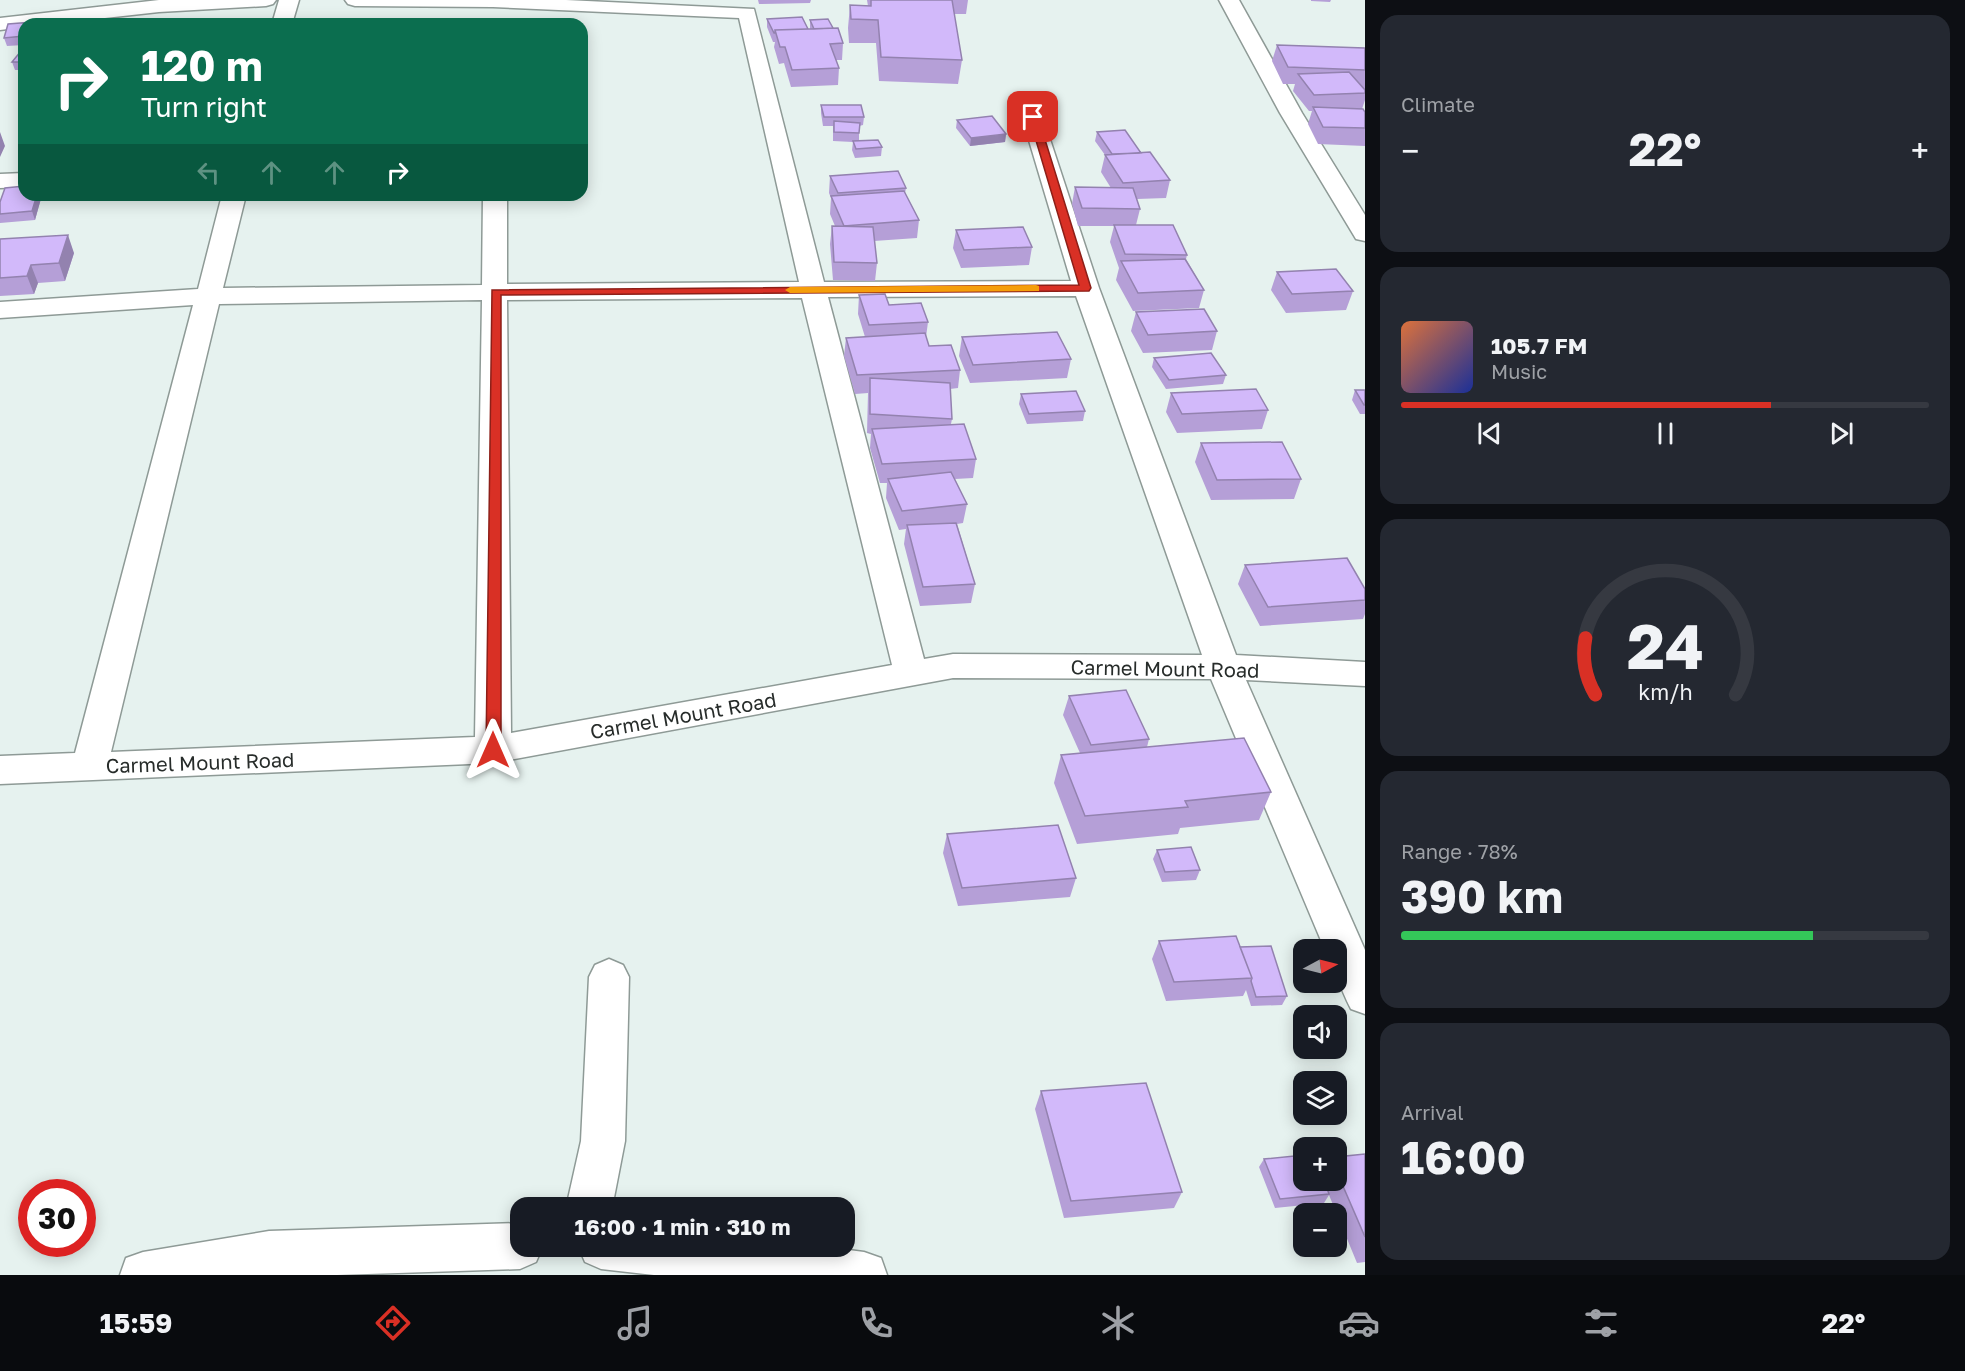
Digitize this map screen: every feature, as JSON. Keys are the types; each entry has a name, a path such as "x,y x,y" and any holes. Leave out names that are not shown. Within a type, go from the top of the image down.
{"street":[{"path":"93,18 159,6 266,0"},
{"path":"284,18 289,0"},
{"path":"356,0 747,13 813,290 911,673"},
{"path":"498,3 527,0"},
{"path":"1229,0 1302,113 1365,234"},
{"path":"0,24 18,23"},
{"path":"1033,117 1086,288 1222,667 1365,996"},
{"path":"0,181 18,180"},
{"path":"90,766 233,201"},
{"path":"493,750 495,201"},
{"path":"0,310 210,296 1086,288"},
{"name":"Carmel Mount Road","path":"0,770 493,750 953,666 1222,667 1365,674"},
{"path":"591,1197 603,1141 609,977"},
{"path":"143,1275 269,1254 510,1246"},
{"path":"701,1257 864,1275"}],"building":[{"path":"871,0 952,0 962,60 881,57 878,20 851,19 850,5 871,6"},
{"path":"802,17 808,29 775,30 775,33 767,19"},
{"path":"828,19 833,28 814,29 810,20"},
{"path":"18,23 18,37 4,38 8,24"},
{"path":"838,28 843,43 830,44 839,68 792,70 785,47 780,47 775,30"},
{"path":"1277,45 1365,48 1365,70 1288,67"},
{"path":"1349,72 1365,90 1365,93 1314,95 1298,74"},
{"path":"821,105 861,105 864,117 824,117"},
{"path":"1313,107 1363,109 1365,128 1323,127"},
{"path":"992,116 1006,134 971,138 957,120"},
{"path":"834,121 860,123 859,133 834,132"},
{"path":"1125,130 1141,153 1112,154 1097,132"},
{"path":"878,140 882,147 856,149 853,141"},
{"path":"1150,152 1170,180 1123,183 1105,155"},
{"path":"898,171 906,188 838,193 830,176"},
{"path":"18,187 18,201 35,201 32,211 0,214 0,202 5,188"},
{"path":"1075,187 1133,188 1140,209 1082,208"},
{"path":"904,191 919,220 844,226 831,196"},
{"path":"1114,225 1173,225 1187,255 1125,254"},
{"path":"832,226 873,227 877,263 834,262"},
{"path":"1023,227 1032,247 964,250 956,230"},
{"path":"68,235 59,263 31,265 27,276 0,278 0,239"},
{"path":"1185,259 1204,290 1138,293 1121,261"},
{"path":"1336,269 1353,291 1292,294 1277,272"},
{"path":"885,294 889,305 921,303 928,322 869,325 859,295"},
{"path":"1204,309 1217,331 1148,335 1136,312"},
{"path":"1057,332 1071,359 973,365 962,337"},
{"path":"925,333 929,346 951,345 960,370 857,375 846,338"},
{"path":"1211,353 1226,375 1169,380 1154,358"},
{"path":"870,378 950,383 952,419 870,414"},
{"path":"1256,389 1268,410 1182,414 1171,393"},
{"path":"1355,390 1365,390 1365,405 1364,405"},
{"path":"1076,391 1085,411 1029,414 1021,394"},
{"path":"964,424 976,459 882,464 872,429"},
{"path":"1282,442 1301,479 1217,480 1201,443"},
{"path":"951,472 967,504 902,511 888,479"},
{"path":"956,523 975,584 923,587 907,525"},
{"path":"1347,558 1365,589 1365,600 1268,607 1245,565"},
{"path":"1126,690 1149,739 1091,745 1069,696"},
{"path":"1244,738 1271,792 1185,801 1188,807 1085,816 1061,755"},
{"path":"1058,825 1076,878 962,888 947,834"},
{"path":"1191,847 1200,870 1165,872 1157,850"},
{"path":"1236,936 1252,978 1174,982 1159,941"},
{"path":"1271,946 1287,996 1256,997 1252,978 1240,947"},
{"path":"1146,1083 1182,1192 1071,1201 1041,1091"},
{"path":"1365,1154 1365,1237 1345,1191 1347,1191 1347,1156"},
{"path":"1293,1156 1293,1191 1328,1191 1329,1194 1280,1199 1264,1159"}],"slow traffic":[{"path":"790,290 1036,289"}],"route":[{"path":"493,750 495,292 1086,288 1033,117"}]}
